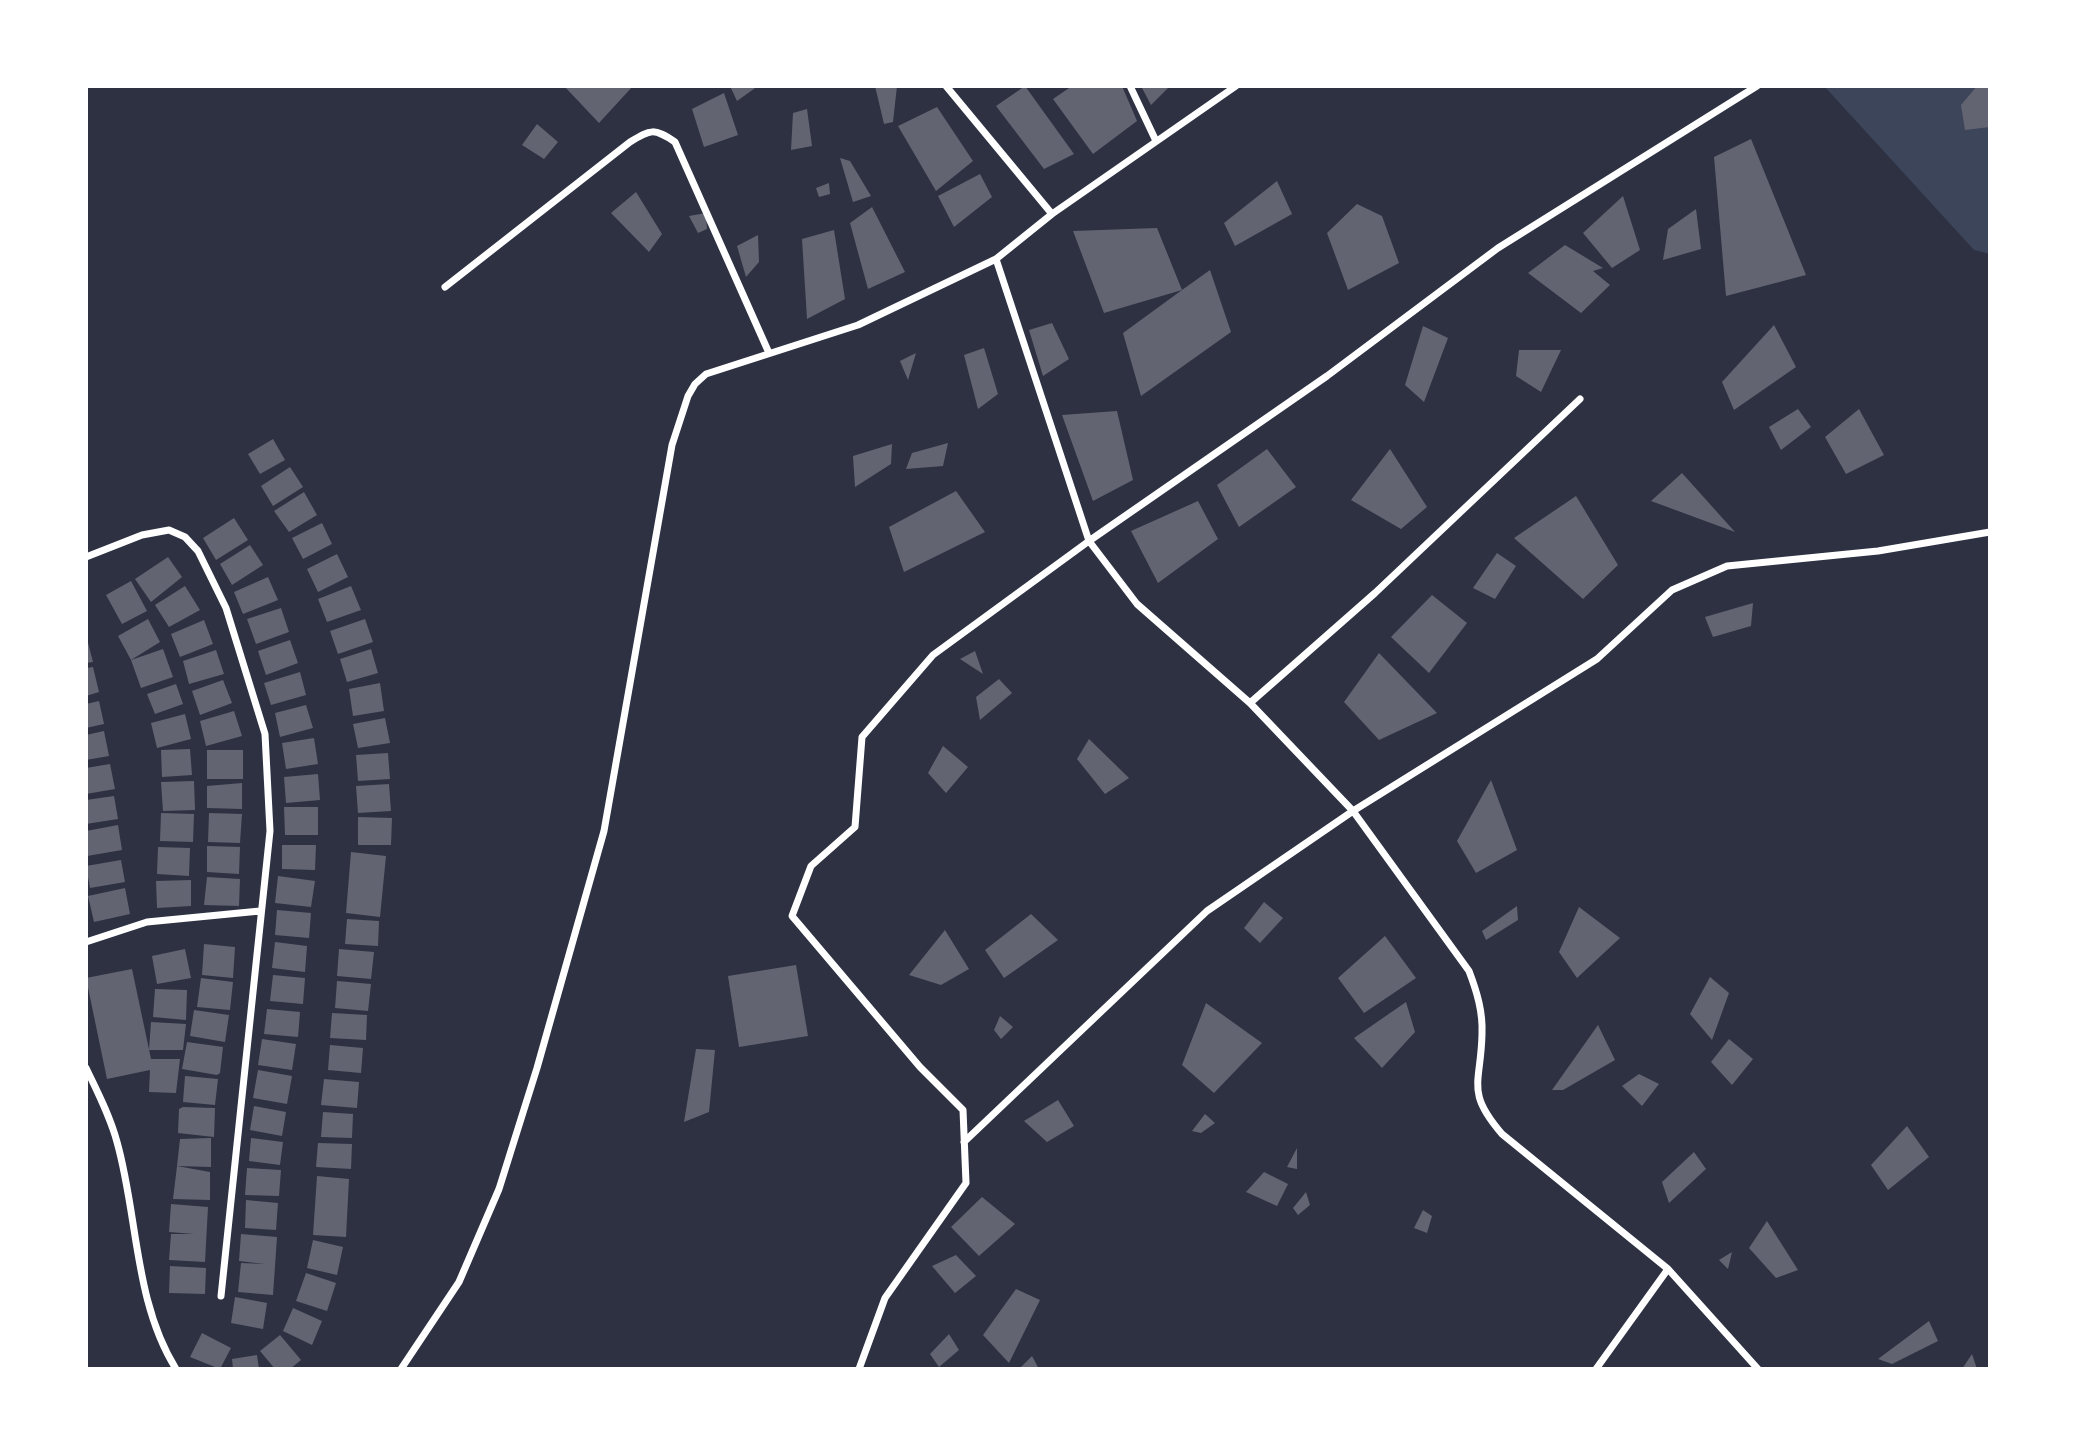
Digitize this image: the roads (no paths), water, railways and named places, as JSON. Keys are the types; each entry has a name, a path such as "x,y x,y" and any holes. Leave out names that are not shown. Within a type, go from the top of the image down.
{"street":[{"path":"946,86 1052,214"},
{"path":"1130,86 1156,141"},
{"path":"401,1369 459,1282 499,1189 537,1068 604,831 672,445 688,396 706,374 858,324 996,259 1052,214 1236,86"},
{"path":"859,1369 885,1298 966,1183 963,1110 920,1067 792,916 811,866 855,827 862,737 933,655 1089,541 1327,376 1498,248 1756,86"},
{"path":"445,287 630,142 646,132 659,132 675,142 769,353"},
{"path":"996,259 1089,541 1137,604 1250,703 1353,811 1469,971 1480,1001 1482,1034 1476,1087 1483,1111 1502,1134 1668,1269 1758,1369"},
{"path":"1250,703 1375,593 1580,399"},
{"path":"86,557 142,535 169,530 185,537 198,551 221,596 265,734 270,831 221,1296"},
{"path":"964,1142 1207,911 1353,811 1597,659 1672,590 1727,566 1878,551 1990,532"},
{"path":"86,942 147,922 260,911"},
{"path":"86,1068 117,1141 151,1313 167,1354 176,1369"},
{"path":"1596,1369 1668,1269"}]}
